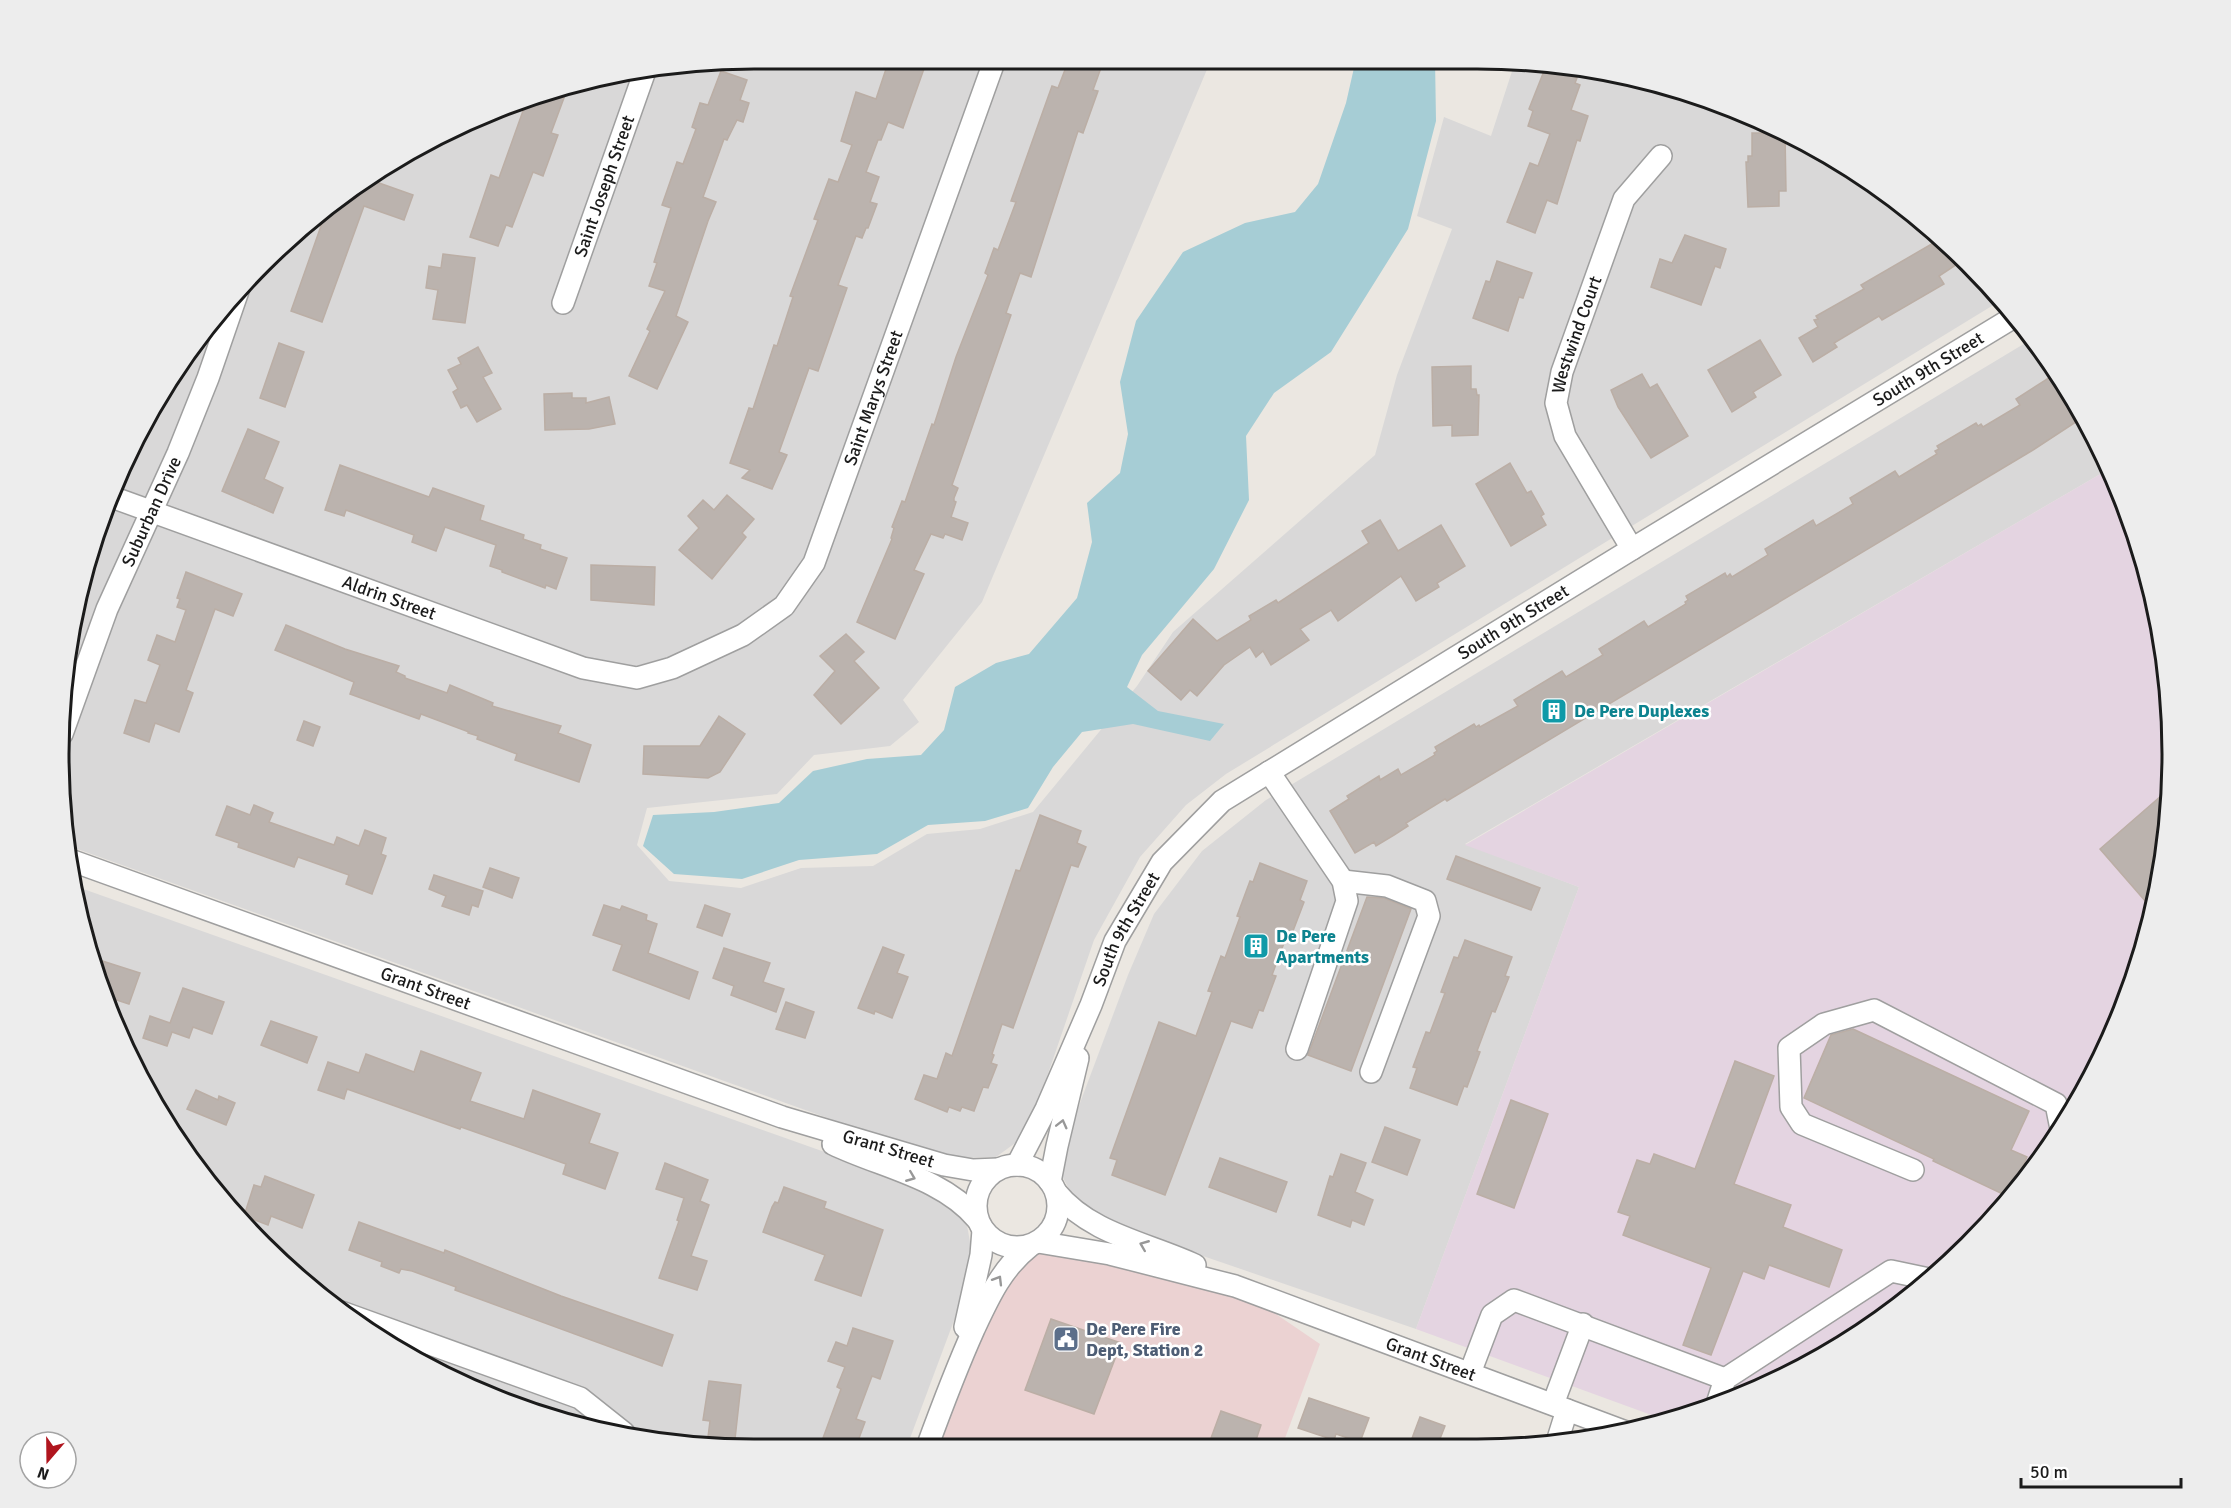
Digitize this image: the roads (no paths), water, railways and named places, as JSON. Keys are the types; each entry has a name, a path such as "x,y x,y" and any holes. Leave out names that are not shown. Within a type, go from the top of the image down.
{"street":[{"name":"Saint Marys Street","path":"672,668 743,635 784,606 814,563 991,69"},
{"name":"Saint Joseph Street","path":"563,303 642,79"},
{"name":"Westwind Court","path":"1632,549 1564,436 1556,403 1562,372 1624,199 1661,156"},
{"name":"Suburban Drive","path":"70,712 107,609 178,453 229,314"},
{"name":"South 9th Street","path":"1007,1167 1046,1109 1091,1005 1115,941 1162,862 1222,801 2007,321"},
{"name":"Aldrin Street","path":"118,499 583,668 637,678 672,668"},
{"path":"1269,772 1343,881 1347,901 1297,1049"},
{"name":"Grant Street","path":"78,863 782,1117 944,1165 973,1170 1029,1167 1041,1173 1066,1204 1095,1224 1191,1263 1235,1286"},
{"path":"1343,881 1387,886 1425,901 1430,916 1371,1072"},
{"name":"South 9th Street","path":"1053,1187 1057,1146 1091,1005"},
{"path":"1913,1170 1802,1124 1791,1107 1789,1048 1824,1024 1874,1010 2056,1104 2058,1116"},
{"name":"Grant Street","path":"782,1117 863,1158 931,1185 958,1200 991,1239 1002,1245 1016,1248 1034,1244 1110,1254 1235,1286 1610,1426"},
{"path":"955,1371 977,1275 980,1224 975,1209 979,1189 987,1178 1007,1167"},
{"path":"930,1439 955,1371 993,1288 1008,1266 1047,1235 1054,1225 1059,1203 1053,1187"},
{"path":"1720,1394 1725,1378 1891,1271 1919,1277"},
{"path":"1470,1373 1492,1315 1514,1300 1725,1378"},
{"path":"372,1323 580,1398 613,1424"},
{"path":"1558,1434 1560,1407 1583,1324"}],"water":[{"path":"1354,69 1435,69 1436,121 1408,229 1331,352 1274,393 1246,436 1249,500 1214,569 1142,655 1127,687 1158,711 1224,724 1210,741 1133,724 1082,732 1053,767 1028,808 985,821 928,825 877,854 799,860 742,879 674,874 643,846 653,815 714,812 779,803 813,771 867,759 921,755 944,730 955,687 996,663 1029,654 1077,598 1092,542 1087,503 1120,473 1128,434 1120,382 1136,321 1183,252 1245,223 1295,212 1318,184 1346,103"}],"place":[{"name":"De Pere Duplexes","path":"1554,711"},
{"name":"De Pere Apartments","path":"1256,946"},
{"name":"De Pere Fire Dept, Station 2","path":"1066,1339"}]}
